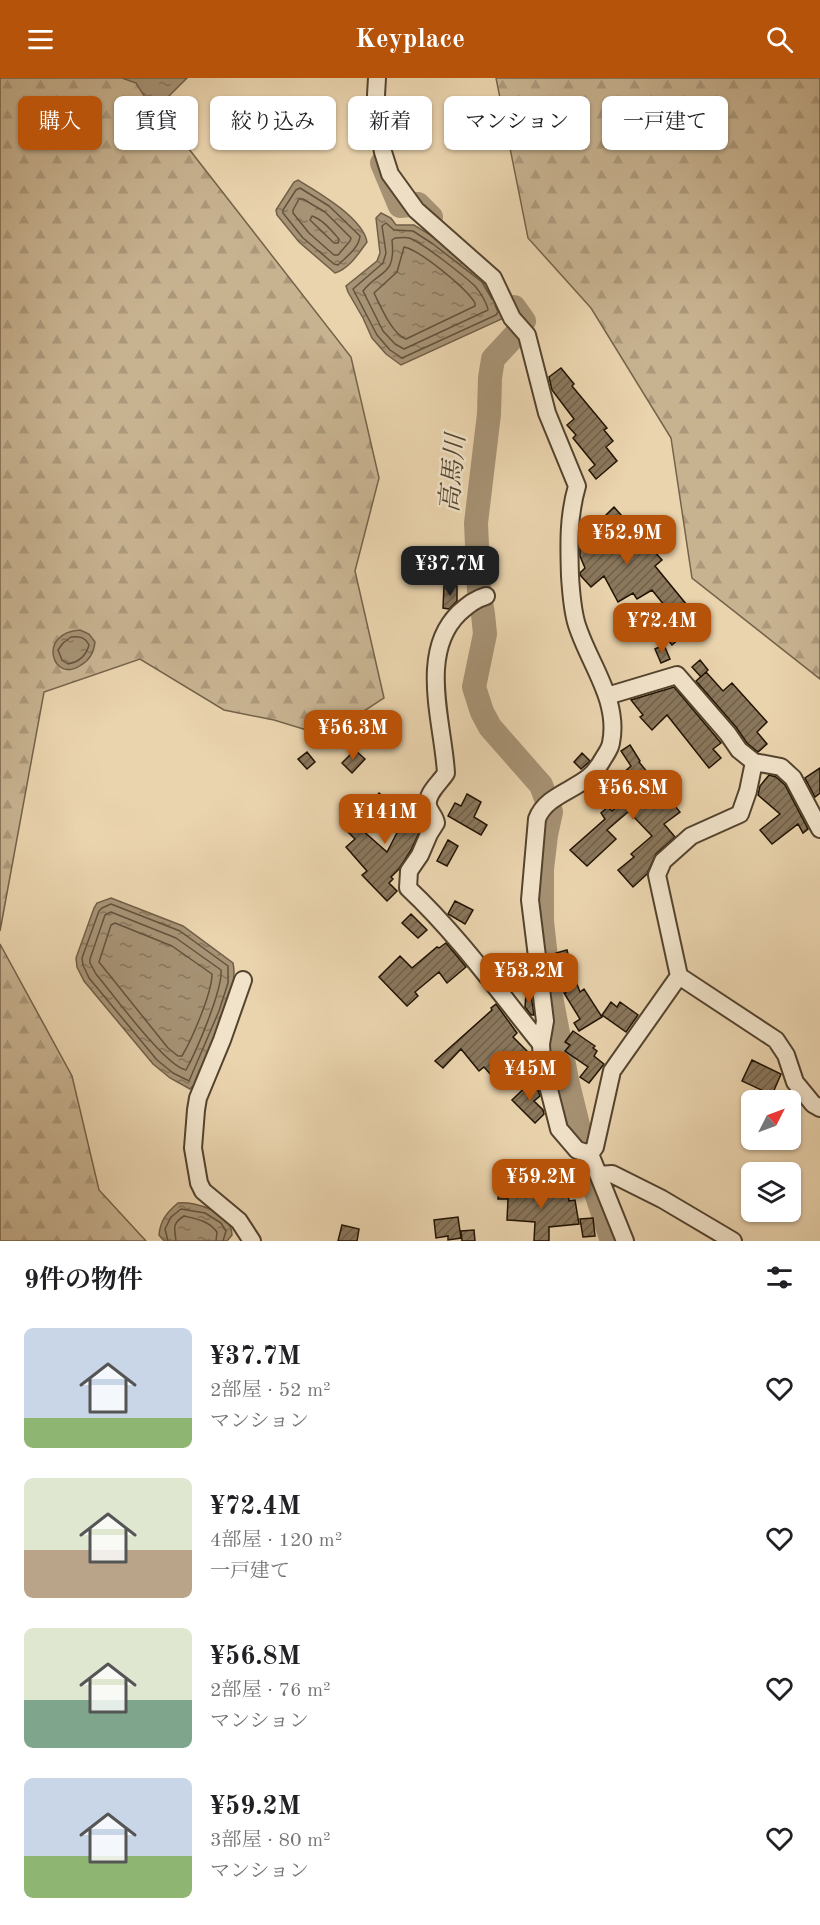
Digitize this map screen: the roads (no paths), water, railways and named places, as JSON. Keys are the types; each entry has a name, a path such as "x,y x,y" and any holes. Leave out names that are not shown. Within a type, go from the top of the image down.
{"street":[{"path":"377,78 379,131 390,174 416,210 494,278 512,318 527,335 547,413 577,486 569,531 571,594 576,622 607,696 612,736 610,747 590,777 540,810 537,819 530,900 545,1021 541,1044 542,1062 559,1129 577,1150 590,1155 625,1241"},
{"path":"486,596 472,602 460,613 450,623 441,640 436,686 446,773 429,794 429,810 435,817 436,823 409,871 408,888 432,910 457,939 541,1044"},
{"path":"607,696 677,675 739,750 754,762 781,767 793,778 820,829"},
{"path":"754,762 740,814 692,836 663,861 657,875 680,976 776,1040 786,1055 795,1082 813,1104 820,1108"},
{"path":"590,1155 595,1147 612,1071 680,976"},
{"path":"243,980 222,1041 198,1098 193,1148 196,1172 203,1191 239,1221 252,1241"},
{"path":"599,1175 612,1174 662,1199 733,1241"}],"water":[{"path":"122,78 187,78 169,96 144,96 136,83"},
{"path":"298,180 338,206 364,233 367,242 353,260 340,271 335,273 299,242 277,215 276,210 294,182"},
{"path":"381,213 391,218 396,225 414,225 437,239 486,278 506,317 401,365 386,354 372,338 346,286 377,261 380,253 376,218"},
{"path":"80,630 89,634 95,642 93,652 81,665 71,669 63,668 57,664 54,648 58,640 66,633"},
{"path":"111,898 183,926 233,963 234,976 228,1007 196,1083 190,1089 170,1078 153,1064 84,981 77,967 76,958 94,908 97,903"},
{"path":"178,1203 194,1204 212,1210 226,1220 232,1235 227,1241 164,1241 159,1235 161,1225 167,1213"}],"waterway":[{"name":"高馬川","path":"382,163 400,206 418,204 431,217"},
{"name":"高馬川","path":"514,307 524,321 518,332 493,359 490,378 489,414 476,523 479,591 485,634 474,687 482,712 490,727 541,785 551,812 542,869 542,921 549,986 567,1080 591,1178 612,1241"}]}
